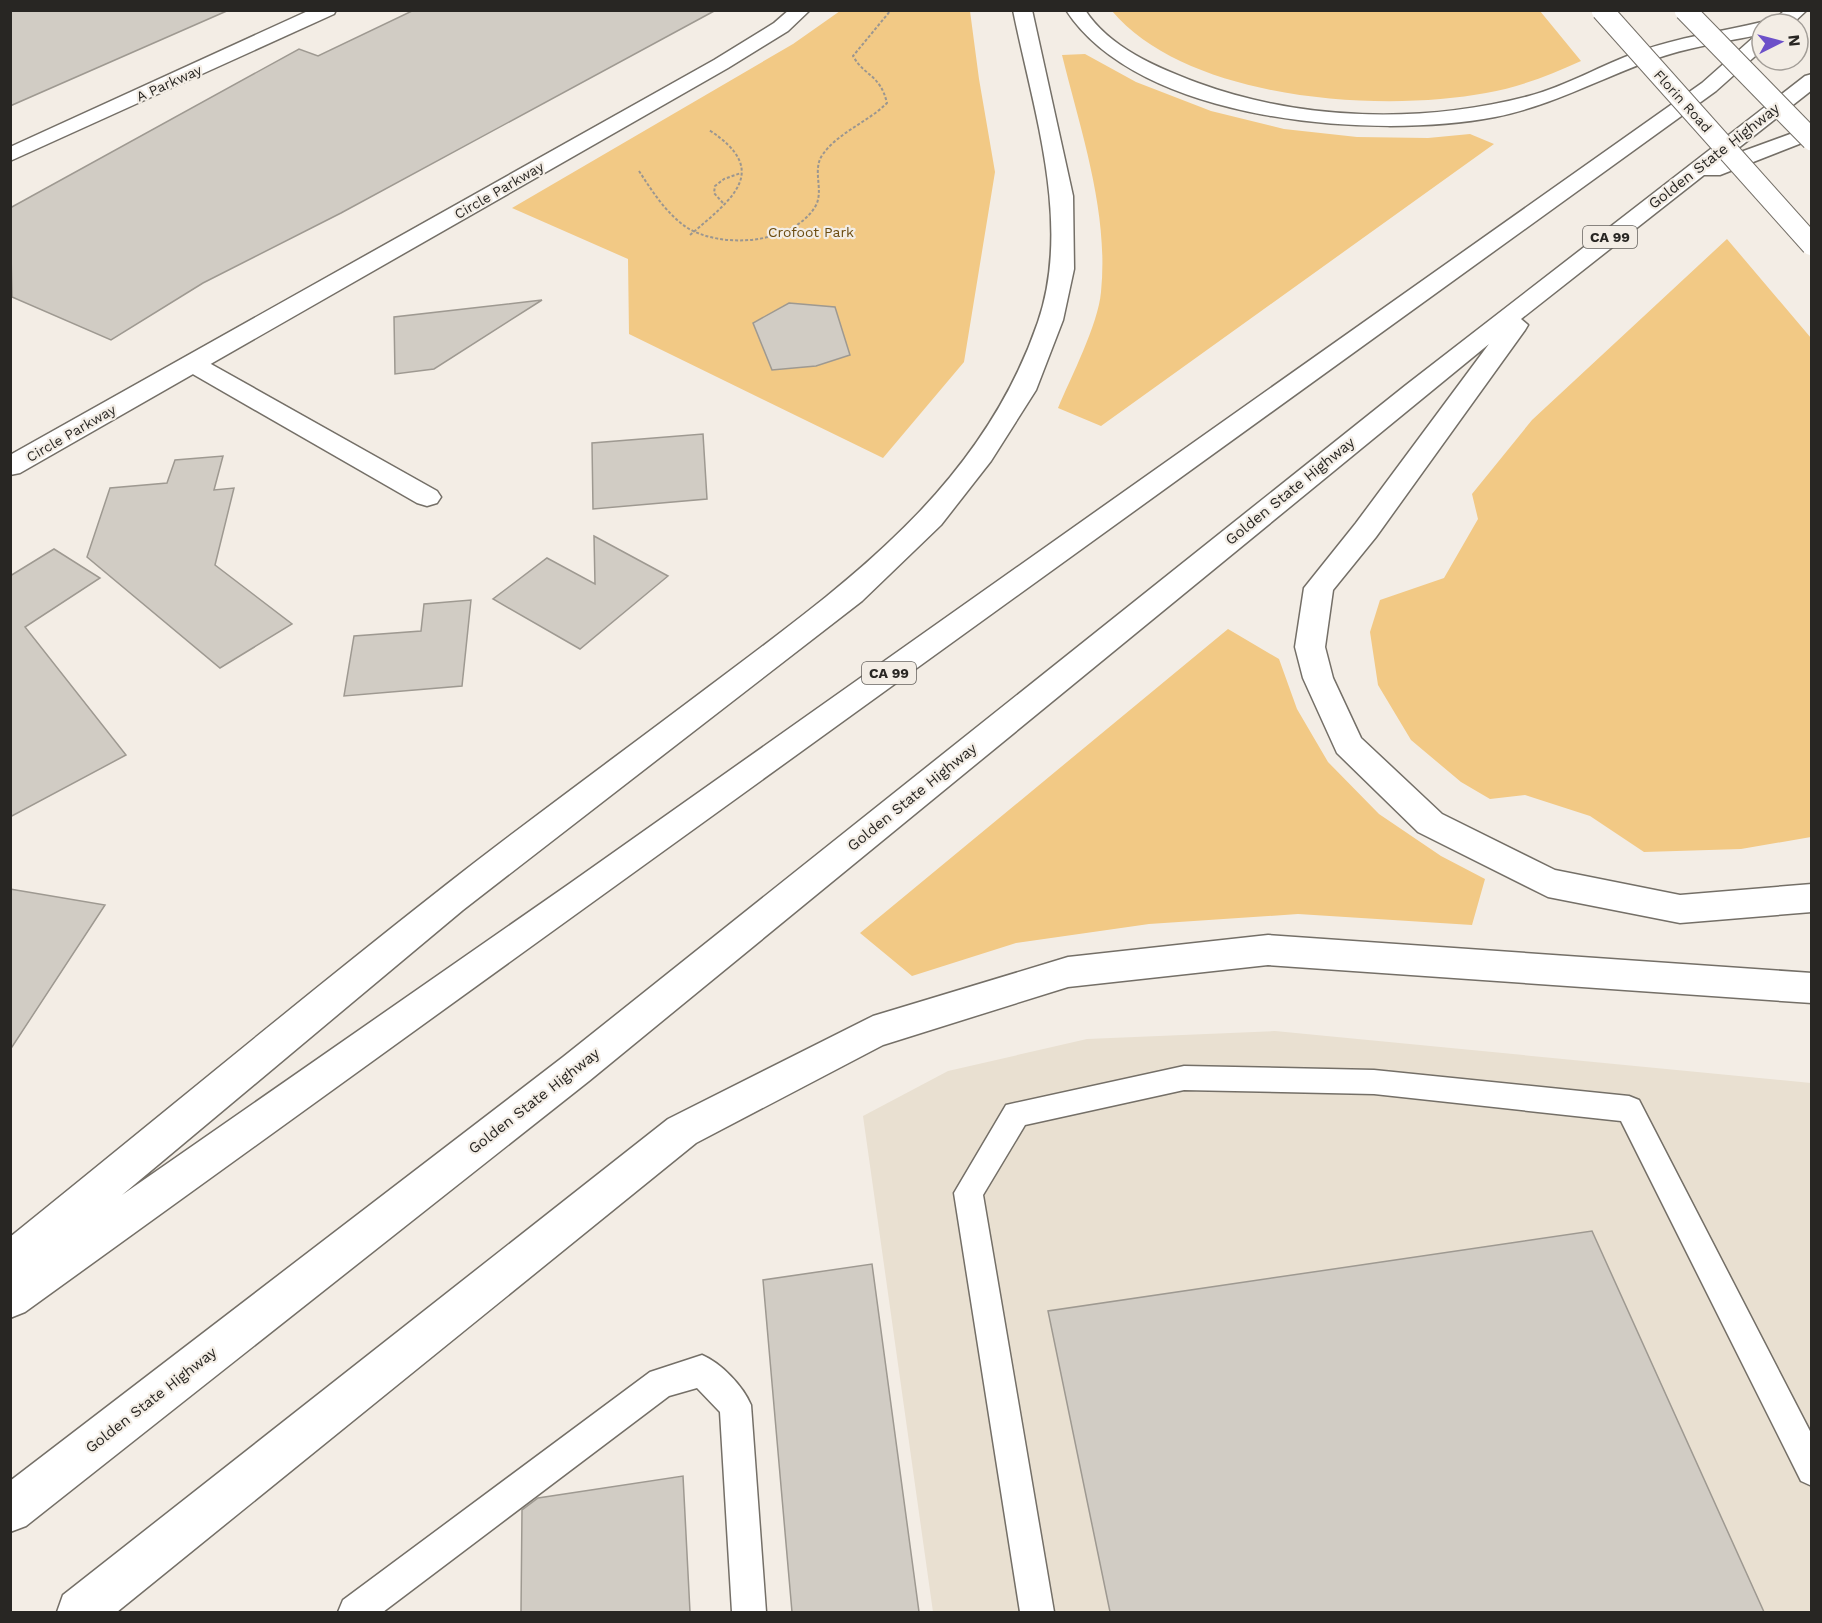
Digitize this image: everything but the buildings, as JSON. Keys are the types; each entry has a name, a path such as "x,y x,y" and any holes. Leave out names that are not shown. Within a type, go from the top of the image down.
{"main road":[{"name":"A Parkway","path":"10,155 327,10"},
{"name":"Circle Parkway","path":"10,467 721,64 781,27 801,10"},
{"path":"10,1263 451,900 852,594 931,519 982,455 1023,390 1051,320 1062,269 1062,196 1022,10"},
{"path":"1074,10 1084,27 1129,61 1197,91 1282,112 1374,121 1463,117 1539,100 1648,55 1750,31"},
{"name":"Florin Road","path":"1602,10 1812,245"},
{"path":"1685,10 1812,140"},
{"name":"CA 99","path":"10,1298 562,907 1701,93 1750,50"},
{"name":"Golden State Highway","path":"10,1510 576,1069 1414,390 1812,80"},
{"path":"1680,183 1812,132"},
{"path":"1541,291 1366,530 1319,588 1310,647 1318,678 1348,745 1430,824 1548,883 1680,909 1812,898"},
{"path":"193,364 428,497"},
{"path":"80,1612 682,1131 873,1032 1068,972 1268,950 1812,988"}],"lane":[{"path":"1037,1612 968,1193 1016,1114 1184,1078 1374,1082 1629,1109 1812,1470"},
{"path":"355,1612 661,1383 702,1371 735,1405 749,1612"}],"path":[{"path":"639,171 663,203 692,233 744,240 773,236 801,224 816,206 820,157 835,139 876,116 887,103 884,87 871,73 856,65 853,56 891,10"},
{"path":"692,233 736,189 742,172 743,163 733,150 709,130"},
{"path":"723,202 714,193 715,186 724,179 742,172"}],"shaded area":[{"path":"1275,1031 1811,1083 1811,1612 933,1612 863,1116 948,1071 1087,1039"}],"green space":[{"name":"Crofoot Park","path":"840,11 970,11 995,172 964,362 883,458 629,334 628,259 512,208 793,44"},
{"path":"1112,11 1540,11 1581,61 1535,80 1486,93 1442,99 1393,101 1340,99 1287,93 1235,81 1187,64 1145,41"},
{"path":"1085,54 1136,82 1211,111 1284,129 1357,137 1428,138 1470,134 1494,144 1101,426 1058,408 1090,335 1101,292 1101,232 1097,202 1092,172 1062,55"},
{"path":"1727,239 1811,338 1811,837 1741,849 1644,852 1590,816 1525,795 1490,799 1461,782 1411,740 1378,685 1370,632 1380,600 1444,578 1478,519 1472,494 1532,420"},
{"path":"1228,629 1279,659 1297,709 1328,762 1379,814 1441,856 1485,879 1472,925 1298,914 1149,924 1016,943 912,976 860,933"}]}
